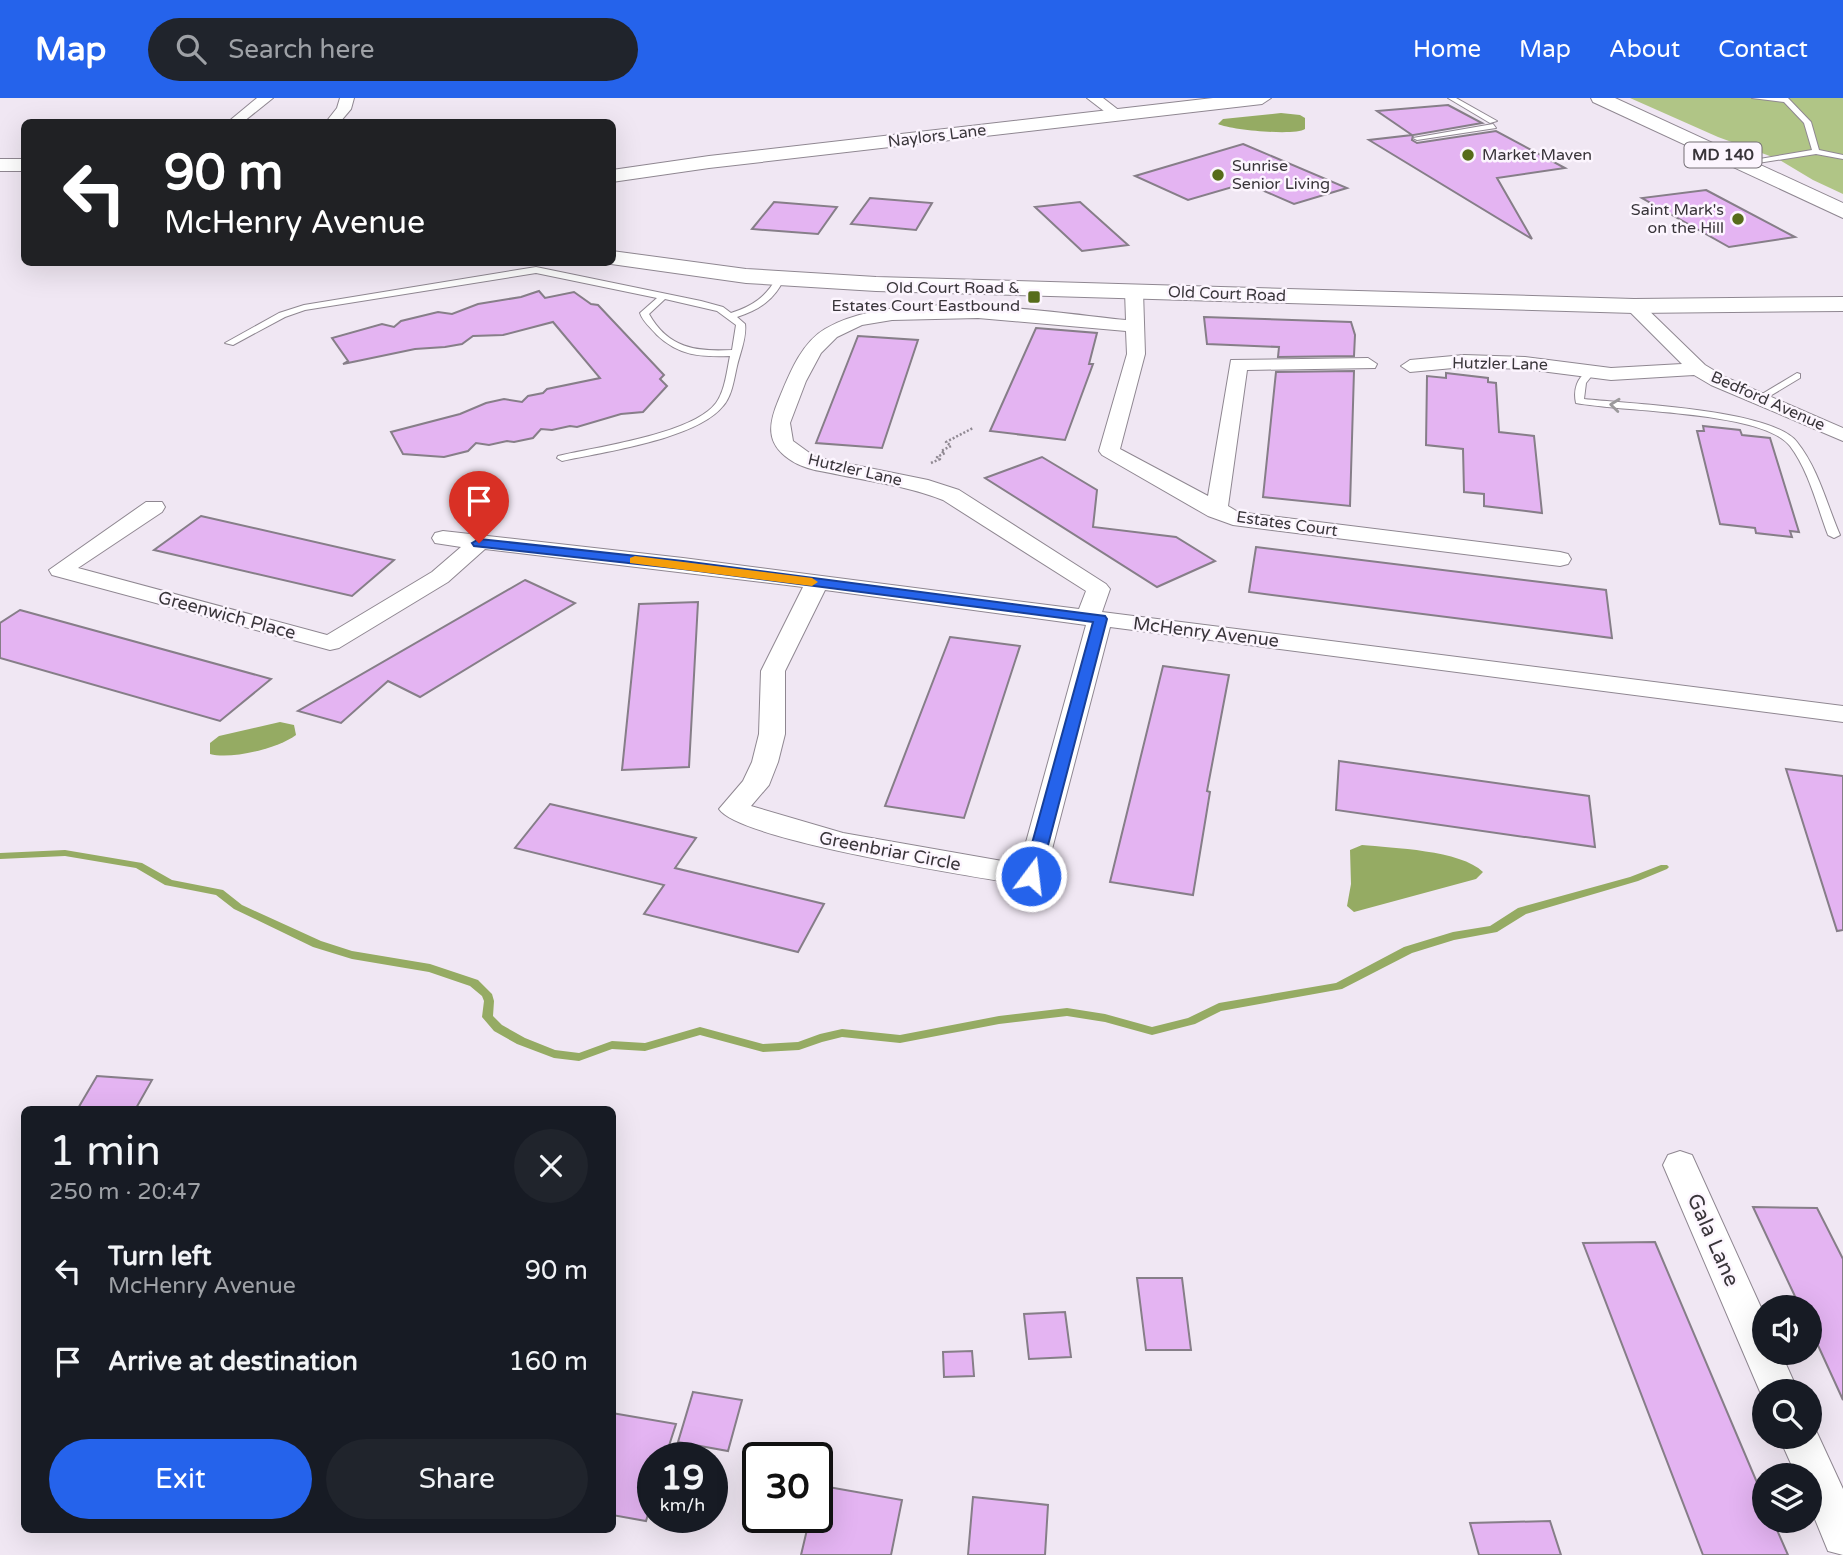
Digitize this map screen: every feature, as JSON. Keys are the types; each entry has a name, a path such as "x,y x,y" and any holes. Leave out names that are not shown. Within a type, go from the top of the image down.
{"main road":[{"name":"Naylors Lane","path":"616,175 709,162 1262,98"},
{"name":"MD 140","path":"1601,98 1843,211"},
{"path":"0,165 21,166"},
{"name":"Old Court Road","path":"616,259 780,279 1634,306 1843,303"}],"street":[{"path":"240,119 266,98"},
{"path":"336,119 344,109 347,98"},
{"path":"1094,98 1118,115"},
{"name":"Estates Court","path":"1134,291 1136,354 1109,450 1233,518 1560,559"},
{"name":"Bedford Avenue","path":"1634,306 1698,369 1757,400 1843,435"},
{"name":"Hutzler Lane","path":"1094,618 1098,589 951,495 928,486 810,462 794,455 784,446 779,422 811,354 832,333 844,326 881,315 931,312 1136,326"},
{"name":"Hutzler Lane","path":"1410,366 1464,361 1525,363 1567,367 1589,373 1628,374 1698,369"},
{"path":"1216,511 1238,363 1368,364"},
{"name":"Greenwich Place","path":"154,507 60,570 330,643 440,577 479,543"},
{"name":"McHenry Avenue","path":"443,538 683,565 1843,714"},
{"name":"Greenbriar Circle","path":"817,583 773,671 772,734 765,762 755,785 733,809 775,826 839,843 1031,876 1094,618"},
{"name":"Gala Lane","path":"1680,1165 1774,1379"},
{"path":"1804,1449 1843,1536"}],"lane":[{"path":"1416,138 1493,123 1451,98"},
{"path":"1755,98 1785,99 1807,121 1816,152"},
{"path":"1742,164 1816,152 1843,157"},
{"path":"229,344 282,316 304,308 520,271 550,272 720,309 740,324 741,331 720,403 708,416 677,429 562,458"},
{"path":"732,316 751,311 766,302 780,279"},
{"path":"664,296 644,313 675,347 701,354 735,353"},
{"path":"1589,373 1581,383 1579,401 1742,419 1763,424 1787,437 1798,449 1834,535"},
{"path":"1757,400 1797,376"}],"path":[{"path":"911,483 932,462 940,459 937,457 945,453 942,451 951,446 946,442 973,428"}],"shaded area":[{"path":"1630,98 1843,98 1843,194 1778,159 1718,137"},
{"path":"1281,113 1305,118 1305,129 1289,132 1263,131 1218,124 1223,119"},
{"path":"280,722 294,725 296,735 254,752 210,754 210,743 219,736"},
{"path":"1362,845 1443,855 1459,859 1483,872 1476,879 1354,912 1347,906 1351,884 1350,850"}],"building":[{"name":"Market Maven","path":"1448,105 1482,123 1413,135 1412,140 1417,143 1496,131 1565,168 1497,178 1532,239 1369,140 1412,135 1377,111"},
{"name":"Sunrise Senior Living","path":"1243,144 1347,188 1294,204 1246,183 1188,200 1135,176"},
{"path":"1706,190 1795,237 1729,247 1642,198"},
{"path":"870,198 932,203 916,230 851,224"},
{"path":"774,202 837,207 818,234 752,229"},
{"path":"1080,202 1128,245 1082,251 1035,207"},
{"path":"539,291 545,298 574,292 591,304 598,305 664,375 660,379 667,386 643,412 621,414 577,427 541,429 533,438 514,442 489,445 476,443 468,451 444,457 403,454 391,432 460,414 486,403 504,399 522,402 528,396 543,393 547,389 600,378 553,322 503,335 473,336 462,344 415,349 343,364 348,361 332,338 382,324 394,327 401,321 438,312 452,314 478,304 521,297"},
{"path":"1204,317 1351,322 1355,335 1354,356 1278,357 1279,347 1207,344"},
{"path":"1036,328 1097,333 1089,364 1093,364 1065,440 990,431"},
{"path":"858,336 918,340 882,448 816,443"},
{"path":"1354,371 1350,506 1263,497 1276,372"},
{"path":"1446,373 1488,378 1488,382 1496,383 1499,432 1534,436 1542,513 1484,506 1484,494 1464,492 1463,449 1426,445 1427,376 1446,378"},
{"path":"1703,426 1740,430 1742,435 1770,438 1799,532 1790,531 1792,537 1756,533 1755,528 1720,524 1697,431 1704,431"},
{"path":"1042,457 1097,490 1093,527 1176,537 1215,561 1157,587 985,478"},
{"path":"201,516 394,560 352,596 154,550"},
{"path":"1256,547 1606,590 1612,638 1249,592"},
{"path":"525,580 575,603 420,697 388,681 341,723 298,711"},
{"path":"698,602 689,767 622,770 639,604"},
{"path":"20,610 271,679 220,721 0,658 0,623"},
{"path":"950,637 1020,646 964,818 885,806"},
{"path":"1163,666 1229,675 1207,791 1210,792 1193,895 1110,882"},
{"path":"1339,761 1589,796 1595,847 1336,810"},
{"path":"1786,769 1843,776 1843,930 1837,931"},
{"path":"550,804 696,838 675,868 824,904 798,952 644,914 664,885 515,848"},
{"path":"97,1076 152,1080 137,1106 79,1106"},
{"path":"1753,1207 1817,1208 1843,1259 1843,1400 1822,1354 1822,1295 1794,1295"},
{"path":"1655,1242 1752,1471 1752,1533 1778,1533 1788,1555 1703,1555 1583,1243"},
{"path":"1137,1278 1182,1278 1191,1350 1146,1350"},
{"path":"1065,1312 1071,1357 1029,1359 1024,1314"},
{"path":"972,1351 974,1376 944,1377 943,1352"},
{"path":"693,1392 742,1400 728,1451 728,1442 678,1442"},
{"path":"616,1414 676,1424 670,1442 637,1442 637,1519 616,1516"},
{"path":"833,1488 902,1500 891,1555 801,1555 806,1533 833,1533"},
{"path":"973,1497 1048,1505 1045,1555 968,1555"},
{"path":"1550,1521 1561,1555 1479,1555 1470,1523"}],"waterway":[{"path":"0,856 65,853 139,865 169,883 219,892 238,907 317,944 352,955 430,968 474,983 487,994 487,1017 498,1028 521,1041 554,1054 579,1057 612,1045 645,1047 700,1031 763,1048 799,1046 842,1033 900,1039 999,1020 1067,1012 1105,1018 1152,1031 1191,1021 1219,1007 1338,986 1408,950 1453,936 1493,929 1522,911 1634,879 1664,867"}],"slow traffic":[{"path":"635,560 812,582"}],"place":[{"name":"Market Maven","path":"1468,155"},
{"name":"Sunrise Senior Living","path":"1218,175"},
{"name":"Saint Mark's on the Hill","path":"1738,219"},
{"name":"Old Court Road & Estates Court Eastbound","path":"1034,297"}],"route":[{"path":"479,543 683,565 1100,619 1031,876"}]}
